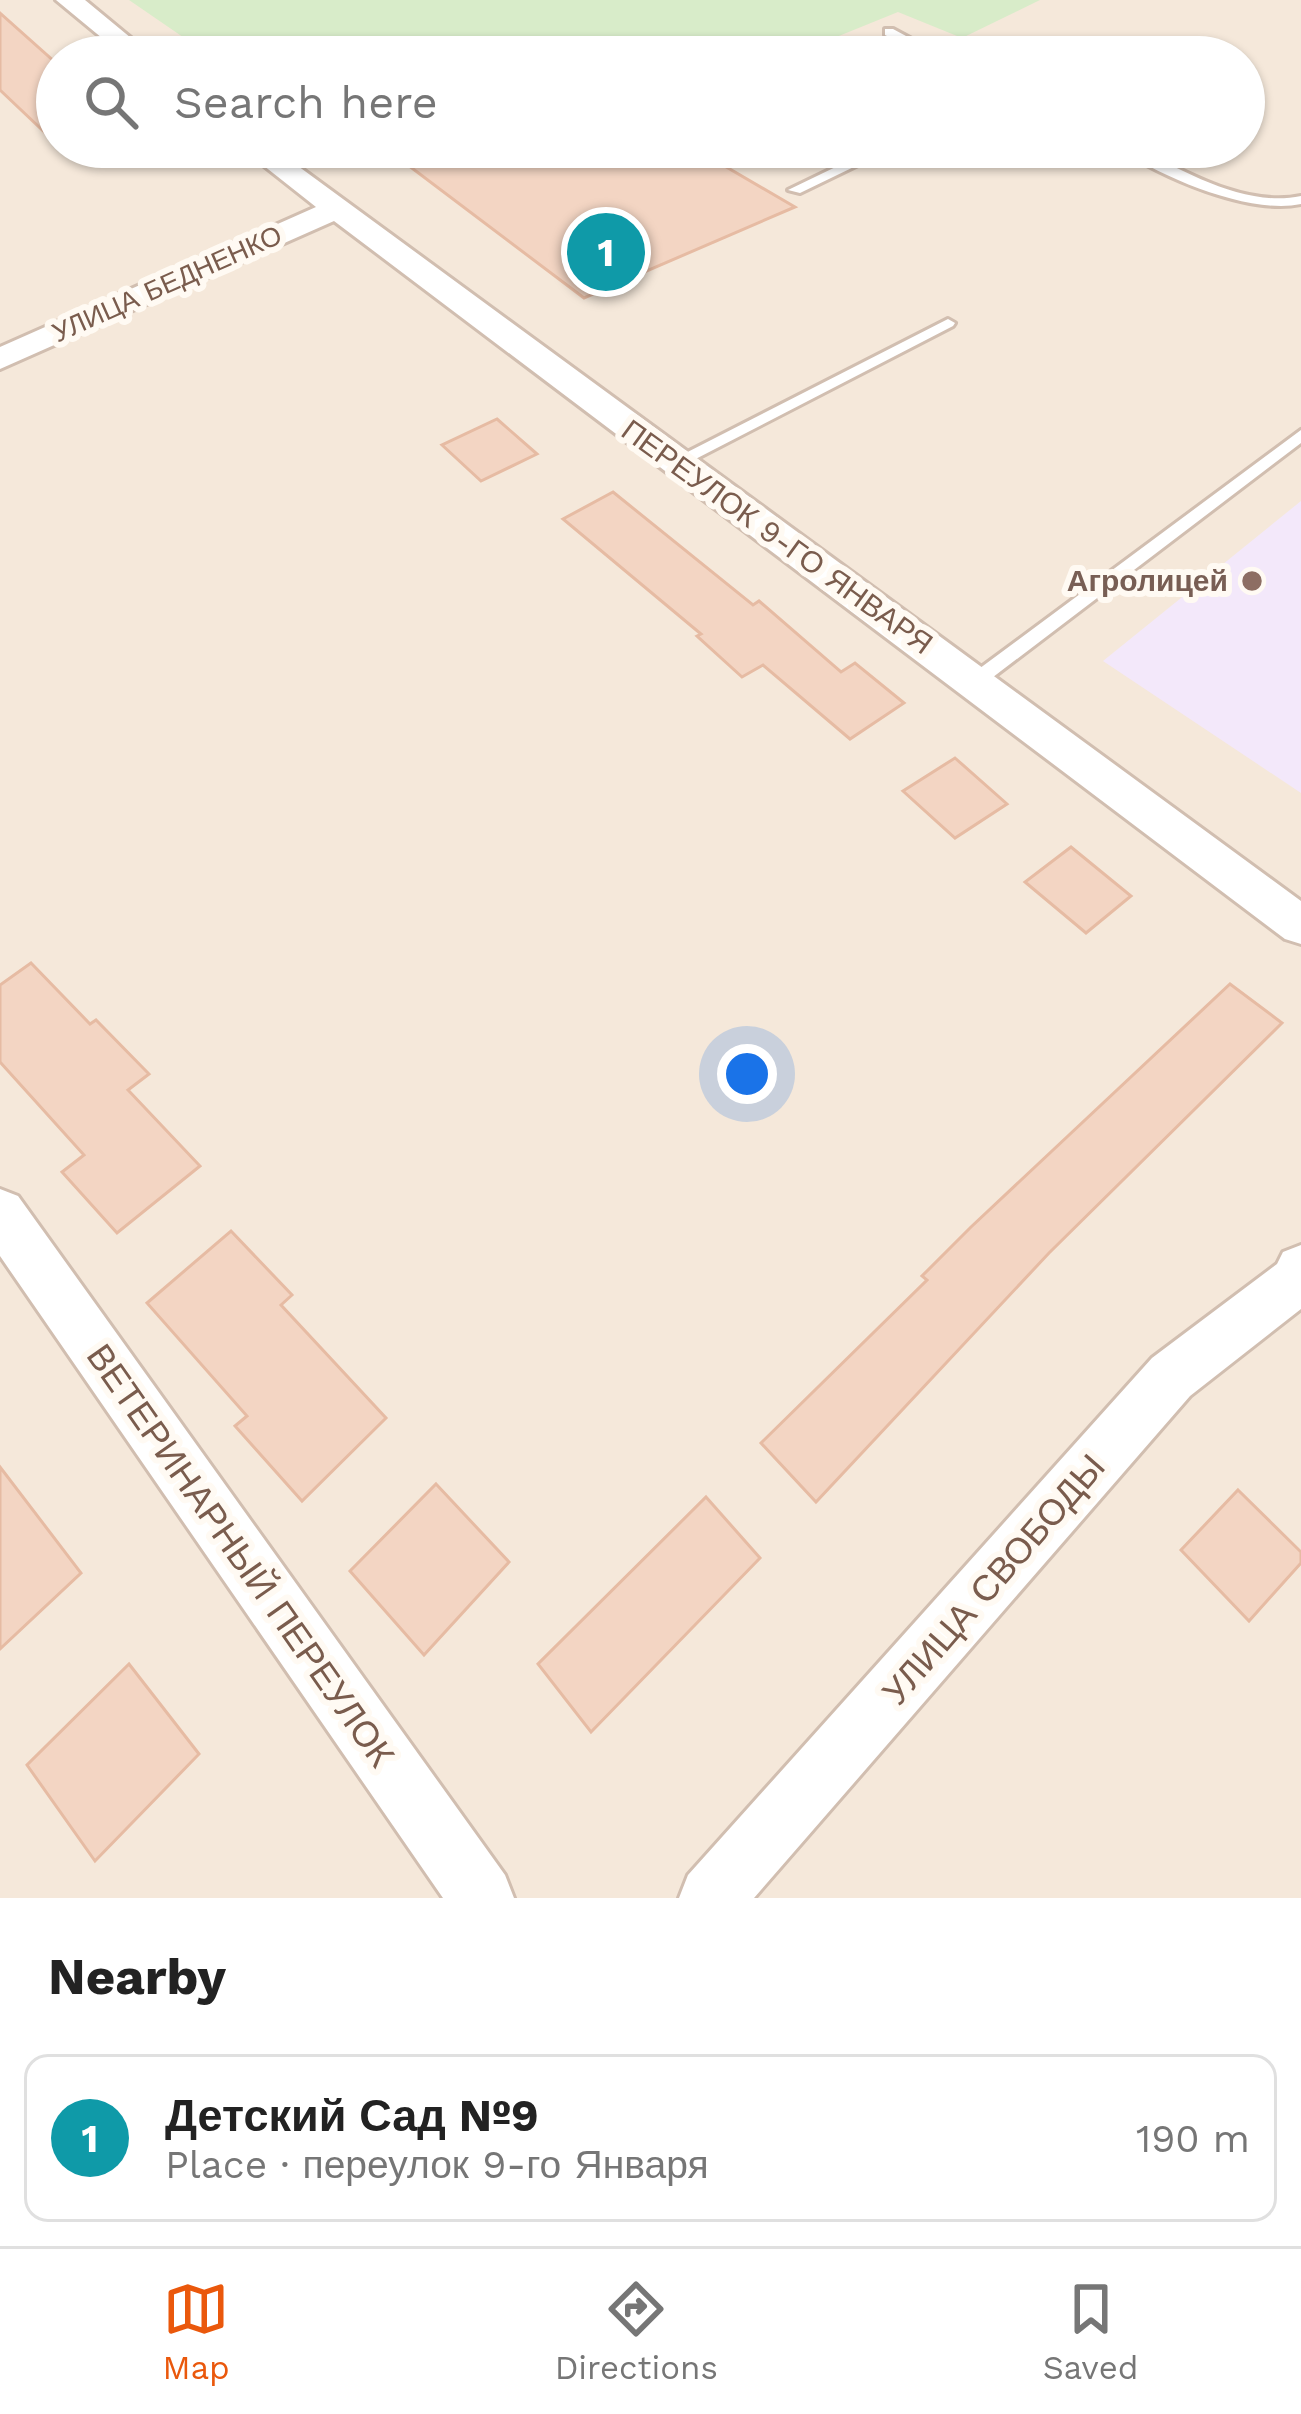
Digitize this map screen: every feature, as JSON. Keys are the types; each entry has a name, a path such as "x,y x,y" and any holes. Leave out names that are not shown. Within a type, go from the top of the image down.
{"street":[{"path":"69,0 114,36"},
{"name":"ПЕРЕУЛОК 9-ГО ЯНВАРЯ","path":"281,168 1301,926"},
{"name":"УЛИЦА БЕДНЕНКО","path":"0,359 334,210"},
{"name":"ВЕТЕРИНАРНЫЙ ПЕРЕУЛОК","path":"0,1213 482,1898"},
{"name":"УЛИЦА СВОБОДЫ","path":"711,1898 1171,1377 1299,1279"}],"lane":[{"path":"889,32 897,36"},
{"path":"795,190 843,168"},
{"path":"1169,168 1206,186 1288,206 1301,200"},
{"path":"676,462 948,323"},
{"path":"974,682 1301,436"}],"shaded area":[{"path":"0,0 1301,0 1301,1898 0,1898"},
{"name":"Агролицей","path":"1301,501 1301,793 1103,661"}],"green space":[{"path":"129,0 1040,0 966,36 898,12 839,36 181,36"}],"building":[{"path":"0,13 36,45 36,124 0,90"},
{"path":"412,168 728,168 795,207 584,298"},
{"path":"497,419 537,454 481,481 442,445"},
{"path":"613,492 753,605 759,601 841,672 855,663 904,703 850,739 763,665 742,677 697,636 701,634 563,519"},
{"path":"955,758 1007,804 955,838 903,791"},
{"path":"1071,847 1131,896 1086,933 1025,882"},
{"path":"31,963 90,1024 96,1020 149,1074 128,1090 200,1166 117,1233 62,1172 84,1155 0,1062 0,985"},
{"path":"1230,984 1282,1023 1049,1253 816,1502 761,1443 927,1280 922,1276 971,1227"},
{"path":"231,1231 292,1295 281,1305 386,1418 302,1501 235,1426 247,1416 147,1303"},
{"path":"0,1467 81,1573 0,1649"},
{"path":"436,1484 509,1562 424,1655 350,1571"},
{"path":"1238,1490 1301,1552 1301,1563 1249,1621 1181,1550"},
{"path":"706,1497 760,1558 591,1732 538,1664"},
{"path":"129,1664 199,1754 95,1861 27,1765"}],"place":[{"name":"Детский Сад №9","path":"606,252"},
{"name":"Агролицей","path":"1252,581"}]}
